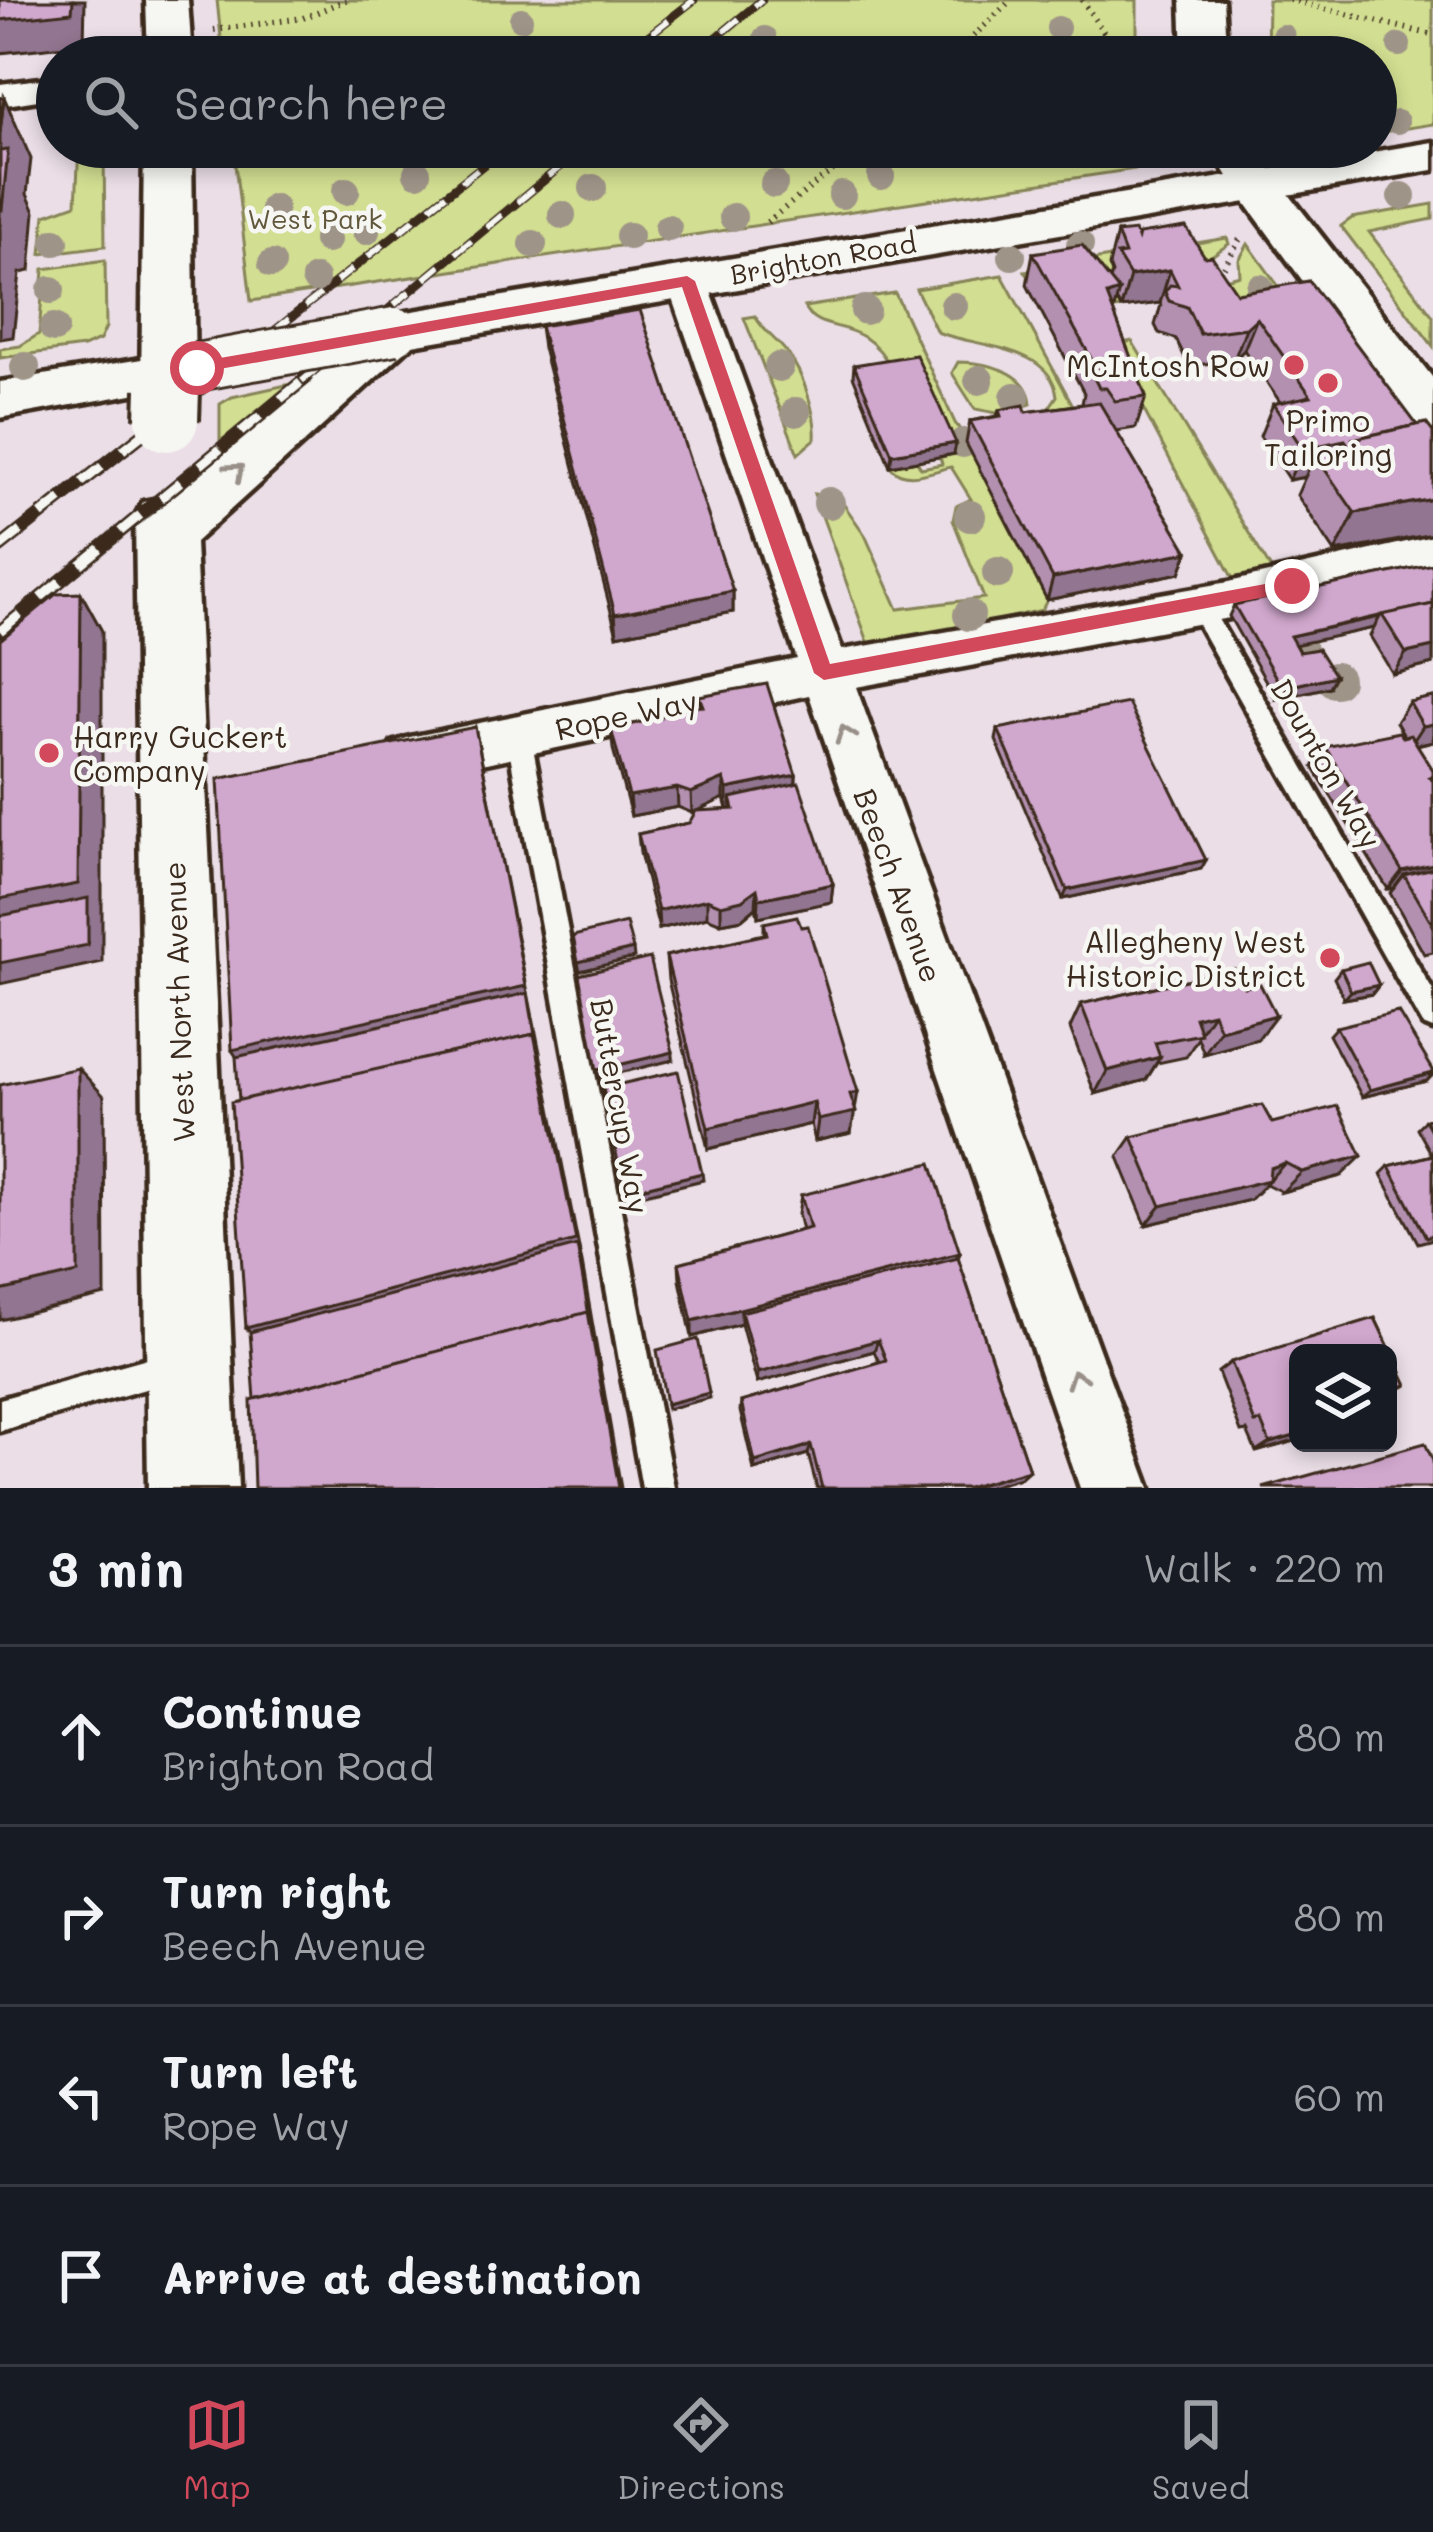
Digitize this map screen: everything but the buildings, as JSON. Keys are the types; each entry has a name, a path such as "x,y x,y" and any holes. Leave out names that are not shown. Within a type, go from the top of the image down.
{"main road":[{"path":"167,0 169,36"},
{"path":"1202,0 1203,36"},
{"path":"169,168 175,388"},
{"path":"1245,187 1433,417"},
{"name":"West North Avenue","path":"193,1488 191,799 163,527 406,329"}],"street":[{"path":"0,95 36,90"},
{"name":"Brighton Road","path":"1397,162 1433,156"},
{"name":"Brighton Road","path":"0,400 175,388 406,329 1360,168"},
{"name":"Beech Avenue","path":"687,281 1115,1488"},
{"name":"Rope Way","path":"365,766 824,673 1199,606 1433,553"}],"lane":[{"name":"Dounton Way","path":"1199,606 1433,1016"},
{"name":"Buttercup Way","path":"520,737 658,1488"},
{"path":"0,1414 190,1362"}],"path":[{"path":"212,31 303,18 346,0"},
{"path":"974,36 1011,0"},
{"path":"1082,0 1106,36"},
{"path":"1289,0 1433,35"},
{"path":"756,230 835,168"},
{"path":"1224,267 1245,187"}],"green space":[{"path":"217,0 1137,0 1137,36 221,36"},
{"path":"1268,0 1433,0 1433,124 1397,130 1397,36 1267,36"},
{"path":"78,168 104,168 105,246 41,254 45,215 76,204"},
{"name":"West Park","path":"235,168 1141,168 251,301"},
{"path":"1433,204 1433,219 1369,232 1433,316 1433,346 1341,226 1352,218"},
{"path":"1227,238 1229,244 1210,257 1225,279 1240,275 1239,260 1248,244 1287,298 1216,311 1113,273 1109,279 1121,308 1097,308 1054,295 1025,271"},
{"path":"105,260 106,327 100,340 83,347 0,358 0,349 20,346 39,334 44,269"},
{"path":"1002,275 1075,409 1042,418 1057,396 1052,379 1041,367 1009,350 937,332 916,289"},
{"path":"895,293 955,423 961,431 977,429 978,460 1047,600 1042,610 871,650 814,494 840,499 865,535 898,609 984,598 953,520 956,506 971,499 951,467 911,476 890,466 917,461 921,468 942,464 940,457 956,454 917,366 892,370 868,340 821,322 804,307"},
{"path":"755,316 794,362 808,395 815,439 798,454 744,318"},
{"path":"1132,341 1272,571 1233,579 1110,346"},
{"path":"958,362 993,367 1014,376 1031,404 1002,414 975,409 952,373"},
{"path":"318,378 220,452 220,404 232,397"}],"railway":[{"path":"648,36 694,0"},
{"path":"718,36 762,0"},
{"path":"211,381 480,168"},
{"path":"302,381 559,168"},
{"path":"0,547 214,378"},
{"path":"0,631 306,378"}],"place":[{"name":"McIntosh Row","path":"1294,365"},
{"name":"Primo Tailoring","path":"1328,383"},
{"name":"Harry Guckert Company","path":"49,753"},
{"name":"Allegheny West Historic District","path":"1330,958"}],"route":[{"path":"197,368 687,281 824,673 1292,586"}]}
